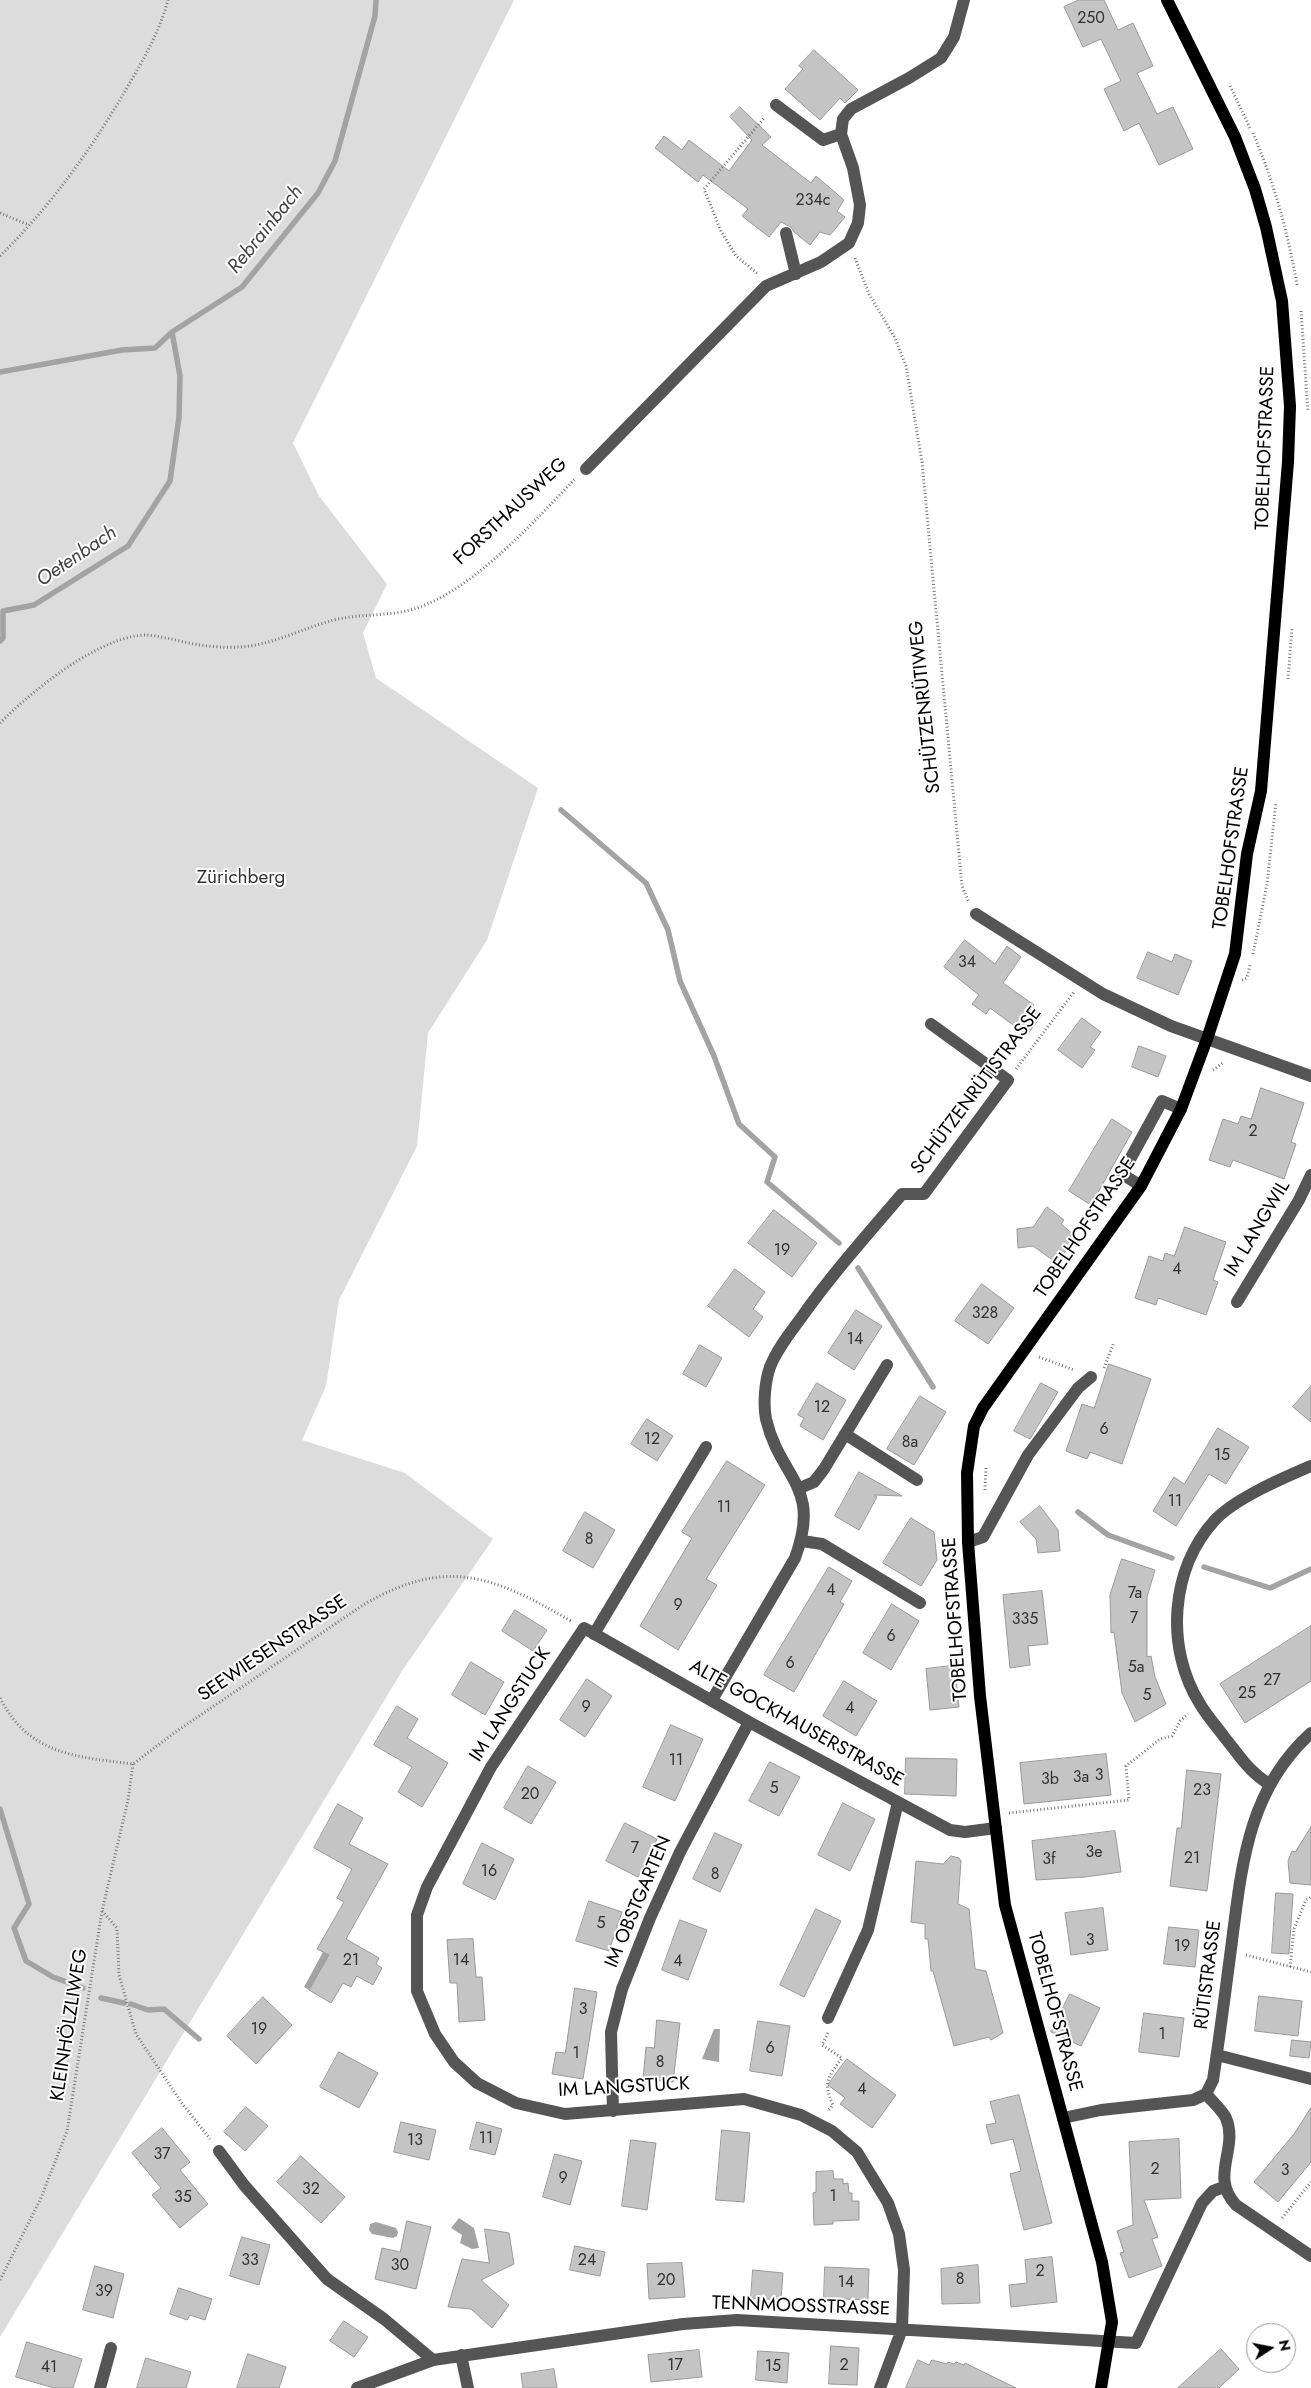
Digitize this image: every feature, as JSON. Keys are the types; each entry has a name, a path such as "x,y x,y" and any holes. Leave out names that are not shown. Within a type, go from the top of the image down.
{"main road":[{"name":"TOBELHOFSTRASSE","path":"1101,2388 1112,2322 1102,2262 1005,1905 980,1696 968,1542 967,1473 974,1426 984,1408 1141,1186 1181,1108 1207,1039 1235,954 1247,854 1261,791 1288,462 1289,396 1282,301 1276,268 1255,189 1235,137 1167,0"}],"street":[{"path":"849,243 858,223 860,205 854,168 841,134 843,119 851,109 909,78 941,58 954,37 964,0"},
{"path":"776,105 823,140 841,134"},
{"path":"786,233 796,274"},
{"name":"FORSTHAUSWEG","path":"586,468 766,286 821,262 849,243"},
{"path":"976,914 1102,994 1155,1019 1311,1076"},
{"path":"931,1024 1008,1080"},
{"name":"SCHÜTZENRÜTISTRASSE","path":"712,1700 795,1558 802,1541 805,1510 800,1488 776,1445 766,1419 765,1392 770,1367 785,1340 828,1279 902,1194 924,1194 1008,1080"},
{"path":"1141,1186 1122,1174 1162,1101 1181,1108"},
{"name":"IM LANGWIL","path":"1237,1302 1299,1200 1311,1175"},
{"path":"800,1488 814,1482 887,1365"},
{"path":"968,1542 983,1537 1028,1455 1078,1388 1092,1375"},
{"path":"845,1434 917,1480"},
{"name":"IM LANGSTUCK","path":"706,1447 589,1631 491,1767 427,1887 418,1915 417,1991 435,2034 454,2062 477,2084 516,2103 566,2114 744,2099 786,2109 819,2124 857,2152 888,2203 899,2234 904,2270 902,2329 880,2388"},
{"path":"1269,1784 1253,1774 1200,1704 1188,1680 1178,1646 1177,1615 1182,1578 1197,1544 1216,1519 1240,1502 1311,1466"},
{"path":"802,1541 822,1544 920,1603"},
{"name":"ALTE GOCKHAUSERSTRASSE","path":"589,1631 749,1722 950,1830 965,1832 996,1828"},
{"name":"IM OBSTGARTEN","path":"612,2111 611,2032 622,1989 650,1918 680,1852 749,1722"},
{"name":"RÜTISTRASSE","path":"1206,2094 1213,2080 1230,1951 1248,1839 1255,1814 1269,1784 1284,1762 1311,1732"},
{"path":"829,2023 868,1930 898,1802"},
{"path":"1217,2055 1311,2078"},
{"path":"1063,2118 1101,2110 1193,2100 1206,2094 1226,2118 1228,2126 1229,2135 1224,2186 1228,2196 1236,2205 1311,2256"},
{"path":"220,2151 244,2185 327,2279 384,2319 433,2360"},
{"name":"TENNMOOSSTRASSE","path":"357,2388 433,2360 683,2324 737,2320 1136,2343 1202,2203 1213,2191 1224,2186"},
{"path":"100,2388 111,2348"},
{"path":"461,2355 468,2388"}],"path":[{"path":"0,256 29,225 83,159 108,121 144,58 168,0"},
{"path":"766,286 756,273 736,256 721,231 704,189 776,105"},
{"path":"0,213 29,225"},
{"name":"SCHÜTZENRÜTIWEG","path":"849,243 869,294 895,338 906,366 922,462 962,886 970,906 976,914"},
{"name":"FORSTHAUSWEG","path":"0,723 24,699 62,671 106,647 135,637 153,636 206,646 240,647 268,641 335,620 404,611 426,604 450,592 511,543 586,468"},
{"path":"1247,978 1263,904 1272,840"},
{"name":"SCHÜTZENRÜTISTRASSE","path":"1008,1080 1081,981"},
{"path":"1212,1072 1218,1065 1230,1060 1234,1048"},
{"path":"1039,1356 1092,1375 1114,1342"},
{"path":"1034,1364 1044,1351"},
{"path":"985,1492 986,1464"},
{"name":"SEEWIESENSTRASSE","path":"133,1764 174,1733 363,1605 380,1595 409,1585 457,1576 486,1580 530,1598 589,1631"},
{"path":"0,1698 21,1729 51,1749 76,1756 133,1764"},
{"path":"994,1814 1129,1800 1126,1766 1160,1739 1172,1736 1180,1721 1200,1704"},
{"name":"KLEINHÖLZLIWEG","path":"0,2280 42,2198 67,2131 102,1911 128,1800 133,1764"},
{"path":"1290,1967 1294,1929 1306,1900 1311,1897"},
{"path":"102,1911 117,1928 119,1975 136,2034 181,2102 220,2151"},
{"path":"1230,1951 1311,1972"},
{"path":"819,2124 833,2105 826,2091 828,2077 842,2058 822,2046 829,2023"},
{"path":"1272,2230 1311,2182"}],"green space":[{"name":"Zürichberg","path":"0,0 514,0 293,443 319,496 387,584 363,633 376,678 538,788 487,940 428,1033 417,1146 339,1300 326,1386 302,1440 405,1473 493,1539 402,1671 0,2337"}],"shaded area":[{"path":"323,1952 329,1955 309,1990 304,1987"},
{"path":"714,2029 720,2029 719,2062 702,2059"},
{"path":"459,2218 474,2228 479,2248 472,2249 460,2243 462,2235 451,2228"},
{"path":"376,2222 396,2228 397,2236 393,2238 372,2234 369,2230 370,2224"}],"building":[{"path":"1079,0 1104,0 1118,30 1133,23 1153,66 1137,73 1157,114 1173,107 1193,149 1159,165 1139,123 1124,131 1104,89 1121,81 1101,39 1083,47 1064,7"},
{"path":"814,50 858,90 845,103 840,98 820,120 785,89 803,69 799,66"},
{"path":"740,107 771,137 762,145 811,183 816,176 844,200 837,211 845,217 830,235 820,232 810,245 794,232 791,227 781,222 769,237 742,216 748,209 703,175 698,182 655,148 664,136 682,150 689,140 729,171 752,140 730,117"},
{"path":"965,940 995,964 1007,946 1021,957 1003,983 1034,1005 1031,1008 1042,1015 1027,1035 990,1008 986,1014 972,1004 979,995 944,967"},
{"path":"1148,952 1172,962 1175,954 1192,961 1178,995 1137,978"},
{"path":"1082,1018 1101,1032 1090,1047 1095,1050 1082,1068 1058,1050"},
{"path":"1139,1046 1166,1056 1158,1077 1132,1067"},
{"path":"1261,1088 1304,1103 1291,1142 1296,1144 1284,1179 1233,1160 1230,1167 1209,1160 1223,1119 1238,1124 1241,1116 1251,1119"},
{"path":"1112,1119 1132,1132 1091,1205 1069,1191"},
{"path":"1047,1207 1064,1220 1061,1224 1076,1237 1057,1263 1033,1246 1018,1248 1017,1229 1033,1227"},
{"path":"774,1210 817,1243 792,1277 748,1243"},
{"path":"1185,1227 1226,1242 1213,1280 1218,1282 1206,1315 1158,1298 1156,1305 1135,1298 1149,1256 1163,1261 1165,1253 1174,1256"},
{"path":"735,1269 765,1292 753,1309 763,1317 749,1337 708,1306"},
{"path":"982,1284 1014,1308 988,1344 955,1321"},
{"path":"856,1310 882,1326 854,1370 828,1353"},
{"path":"700,1345 722,1358 706,1387 683,1374"},
{"path":"1109,1364 1151,1379 1122,1464 1090,1452 1087,1459 1066,1451 1082,1404 1094,1408"},
{"path":"817,1383 846,1400 823,1440 800,1426 804,1418 798,1415"},
{"path":"1041,1383 1058,1392 1030,1439 1014,1431"},
{"path":"1311,1386 1311,1422 1293,1407"},
{"path":"920,1396 946,1412 914,1465 887,1449"},
{"path":"647,1419 673,1436 657,1461 631,1444"},
{"path":"1218,1428 1249,1447 1226,1484 1209,1474 1176,1526 1153,1511 1174,1477 1184,1484"},
{"path":"727,1461 765,1485 706,1579 717,1585 678,1650 640,1626 692,1538 682,1532"},
{"path":"859,1472 902,1496 874,1495 877,1497 859,1530 835,1516"},
{"path":"1040,1506 1058,1530 1060,1551 1038,1553 1036,1539 1020,1522"},
{"path":"585,1512 615,1530 593,1568 563,1551"},
{"path":"911,1518 934,1532 937,1560 921,1586 883,1563"},
{"path":"1122,1559 1155,1570 1147,1597 1147,1657 1151,1656 1155,1677 1166,1704 1135,1722 1122,1693 1114,1632 1111,1633 1110,1595"},
{"path":"829,1567 852,1581 840,1602 844,1604 794,1692 764,1675"},
{"path":"1042,1591 1048,1644 1028,1646 1030,1665 1010,1668 1003,1595"},
{"path":"892,1604 919,1621 891,1670 863,1653"},
{"path":"515,1610 547,1630 533,1651 502,1631"},
{"path":"1311,1626 1311,1681 1245,1723 1220,1684"},
{"path":"471,1662 504,1682 485,1715 452,1695"},
{"path":"951,1666 952,1679 956,1678 959,1707 930,1710 926,1669"},
{"path":"587,1679 612,1696 585,1737 560,1720"},
{"path":"844,1681 877,1701 856,1736 823,1716"},
{"path":"397,1706 418,1719 407,1738 448,1763 422,1807 398,1792 412,1767 374,1745"},
{"path":"671,1725 703,1739 675,1801 643,1787"},
{"path":"1106,1754 1111,1795 1024,1804 1020,1763"},
{"path":"906,1758 957,1759 956,1796 905,1794"},
{"path":"770,1762 800,1777 779,1816 749,1801"},
{"path":"528,1766 556,1782 531,1824 504,1808"},
{"path":"1187,1770 1221,1774 1207,1891 1170,1886 1177,1828 1181,1828"},
{"path":"843,1803 875,1819 850,1871 818,1855"},
{"path":"338,1804 363,1818 349,1844 388,1864 346,1939 379,1958 376,1964 382,1968 373,1985 357,1976 351,1987 343,1983 331,2003 309,1990 329,1955 317,1949 344,1902 337,1898 352,1869 314,1848"},
{"path":"625,1823 657,1839 638,1877 606,1861"},
{"path":"1311,1827 1311,1885 1290,1883 1288,1861 1292,1851 1295,1852"},
{"path":"1115,1831 1121,1872 1085,1877 1036,1880 1032,1841"},
{"path":"715,1833 742,1845 720,1892 693,1879"},
{"path":"482,1843 514,1859 495,1900 463,1884"},
{"path":"951,1856 959,1858 961,1861 958,1904 969,1909 975,1969 986,1971 1003,2033 991,2040 989,2037 954,2046 933,1971 931,1971 928,1939 925,1939 925,1924 911,1922 916,1861 943,1864"},
{"path":"1276,1893 1293,1894 1289,1954 1272,1953"},
{"path":"589,1901 622,1912 609,1951 576,1941"},
{"path":"1103,1908 1108,1950 1071,1955 1065,1913"},
{"path":"816,1909 841,1921 804,1997 780,1985"},
{"path":"680,1920 707,1930 688,1980 662,1970"},
{"path":"1169,1927 1199,1930 1195,1967 1164,1964"},
{"path":"473,1939 476,1977 482,1977 485,2020 459,2022 457,1983 450,1983 447,1940"},
{"path":"575,1988 597,1992 583,2079 552,2074 556,2052 565,2053"},
{"path":"1070,1994 1100,2008 1081,2046 1051,2032"},
{"path":"1259,1996 1302,2001 1298,2036 1255,2031"},
{"path":"263,1997 292,2025 256,2064 227,2036"},
{"path":"1144,2013 1184,2018 1179,2057 1139,2052"},
{"path":"657,2020 680,2023 673,2082 643,2079 646,2047 654,2048"},
{"path":"758,2021 790,2026 782,2076 750,2071"},
{"path":"1292,2040 1311,2042 1309,2058 1290,2056"},
{"path":"339,2052 378,2073 359,2108 320,2087"},
{"path":"847,2059 896,2095 872,2128 840,2104 845,2098 828,2085"},
{"path":"1019,2095 1052,2223 1024,2230 1010,2174 1021,2171 1013,2139 991,2144 986,2125 996,2123 990,2102"},
{"path":"246,2107 268,2126 245,2151 224,2132"},
{"path":"1311,2108 1311,2162 1278,2202 1254,2182 1294,2134"},
{"path":"401,2122 436,2130 429,2160 394,2152"},
{"path":"477,2122 502,2129 495,2155 470,2149"},
{"path":"162,2128 190,2162 180,2170 208,2204 180,2228 152,2195 161,2188 132,2153"},
{"path":"722,2130 750,2133 744,2202 716,2200"},
{"path":"1179,2139 1181,2198 1144,2200 1158,2237 1152,2239 1162,2266 1129,2278 1120,2253 1124,2252 1117,2231 1133,2225 1129,2142"},
{"path":"631,2140 656,2143 647,2210 622,2206"},
{"path":"555,2154 582,2161 570,2205 543,2197"},
{"path":"301,2156 345,2197 321,2223 277,2182"},
{"path":"833,2171 834,2179 843,2179 843,2184 848,2183 849,2193 852,2193 852,2201 859,2201 859,2220 833,2221 833,2224 814,2225 813,2193 816,2192 816,2172"},
{"path":"407,2221 431,2227 416,2289 375,2279 382,2248 400,2252"},
{"path":"485,2229 509,2233 514,2264 481,2280 509,2305 492,2328 471,2309 448,2307 462,2259 489,2263"},
{"path":"242,2237 270,2245 259,2285 230,2276"},
{"path":"575,2246 605,2252 600,2276 570,2270"},
{"path":"1052,2257 1057,2302 1011,2307 1009,2285 1027,2283 1025,2260"},
{"path":"682,2263 685,2297 649,2299 647,2264"},
{"path":"978,2265 980,2303 942,2304 941,2269"},
{"path":"95,2266 124,2274 113,2318 83,2310"},
{"path":"825,2267 869,2269 868,2300 824,2298"},
{"path":"753,2270 783,2273 781,2300 751,2298"},
{"path":"179,2288 212,2299 205,2320 190,2315 187,2320 170,2314"},
{"path":"344,2321 368,2337 354,2357 330,2341"},
{"path":"27,2342 82,2359 73,2388 54,2388 16,2377"},
{"path":"831,2346 859,2348 857,2385 829,2384"},
{"path":"1221,2349 1239,2369 1219,2388 1178,2388"},
{"path":"699,2350 702,2377 651,2382 648,2355"},
{"path":"758,2351 789,2353 787,2383 756,2380"},
{"path":"248,2354 286,2367 279,2388 237,2388"},
{"path":"146,2358 191,2372 186,2388 137,2388"},
{"path":"918,2360 929,2365 932,2360 947,2364 948,2362 954,2364 956,2362 964,2365 965,2363 1016,2388 906,2388"},
{"path":"554,2369 557,2388 523,2388 521,2374"}],"waterway":[{"name":"Rebrainbach","path":"0,372 122,350 155,348 172,332 242,287 318,193 335,161 375,16 376,0"},
{"name":"Oetenbach","path":"0,641 3,638 3,611 34,605 128,546 170,481 179,417 180,376 172,332"},
{"path":"561,810 646,883 668,930 680,981 714,1056 739,1124 775,1157 767,1182 839,1243"},
{"path":"858,1268 933,1387"},
{"path":"1078,1512 1108,1535 1172,1558"},
{"path":"1204,1567 1270,1588 1311,1569"},
{"path":"0,1809 29,1904 14,1928 26,1961 53,1977 83,1988"},
{"path":"101,1998 124,2003"},
{"path":"131,2004 148,2010 164,2009 199,2039"}]}
